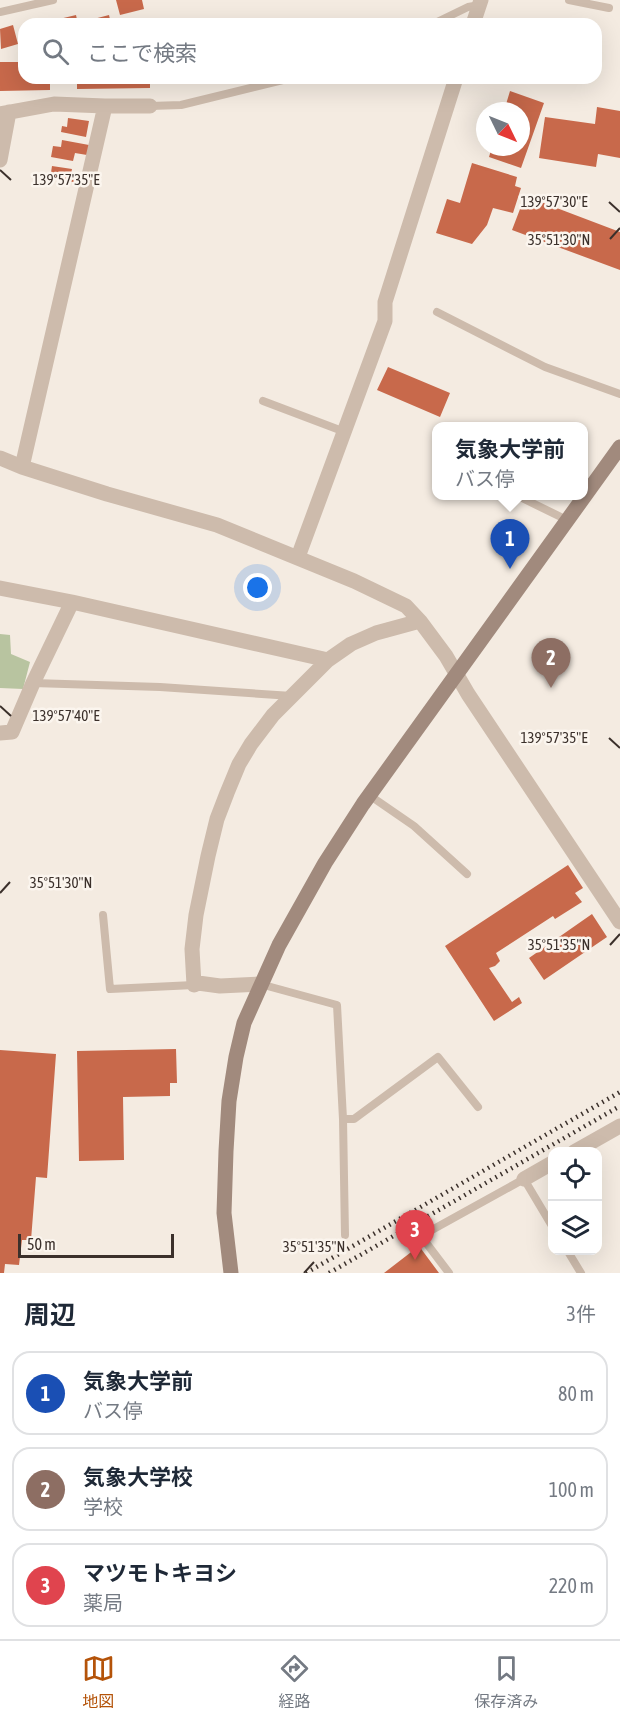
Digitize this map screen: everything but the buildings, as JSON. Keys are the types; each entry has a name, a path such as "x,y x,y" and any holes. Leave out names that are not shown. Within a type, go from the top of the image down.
{"street":[{"path":"476,18 480,2"},
{"path":"298,558 385,321 385,302 454,84"},
{"path":"0,160 5,113 54,104 150,106"},
{"path":"22,467 105,106"},
{"path":"588,491 620,447"},
{"path":"0,458 107,494 218,525 354,581 406,606 447,656 468,694 620,922"},
{"path":"231,1273 224,1213 229,1101 244,1023 260,984 310,890 369,795 582,500"},
{"path":"0,588 328,660"},
{"path":"0,732 12,732 33,682 72,602"},
{"path":"260,984 220,986 198,983 194,985 192,949 196,915 217,819 239,764 273,715 328,660 351,644 376,633 420,621"},
{"path":"583,1147 620,1126"},
{"path":"524,1179 548,1165"}],"lane":[{"path":"0,12 53,0"},
{"path":"569,0 609,8"},
{"path":"445,18 480,2"},
{"path":"150,106 181,105 267,84"},
{"path":"437,312 545,367 620,394"},
{"path":"262,401 345,432"},
{"path":"528,500 567,520"},
{"path":"33,682 160,687 292,696"},
{"path":"369,795 414,826 467,874"},
{"path":"103,915 110,988 194,985"},
{"path":"260,984 337,1005 343,1119 345,1235"},
{"path":"343,1119 354,1119 438,1057 478,1107"},
{"path":"449,1273 422,1236 524,1179 548,1219"},
{"path":"570,1255 581,1273"}],"green space":[{"path":"0,634 10,635 11,654 30,662 23,689 0,688"}],"railway":[{"path":"306,1273 620,1092"},
{"path":"329,1273 620,1106"}],"place":[{"name":"気象大学前","path":"510,569"},
{"name":"気象大学校","path":"551,688"},
{"name":"マツモトキヨシ","path":"415,1260"}]}
